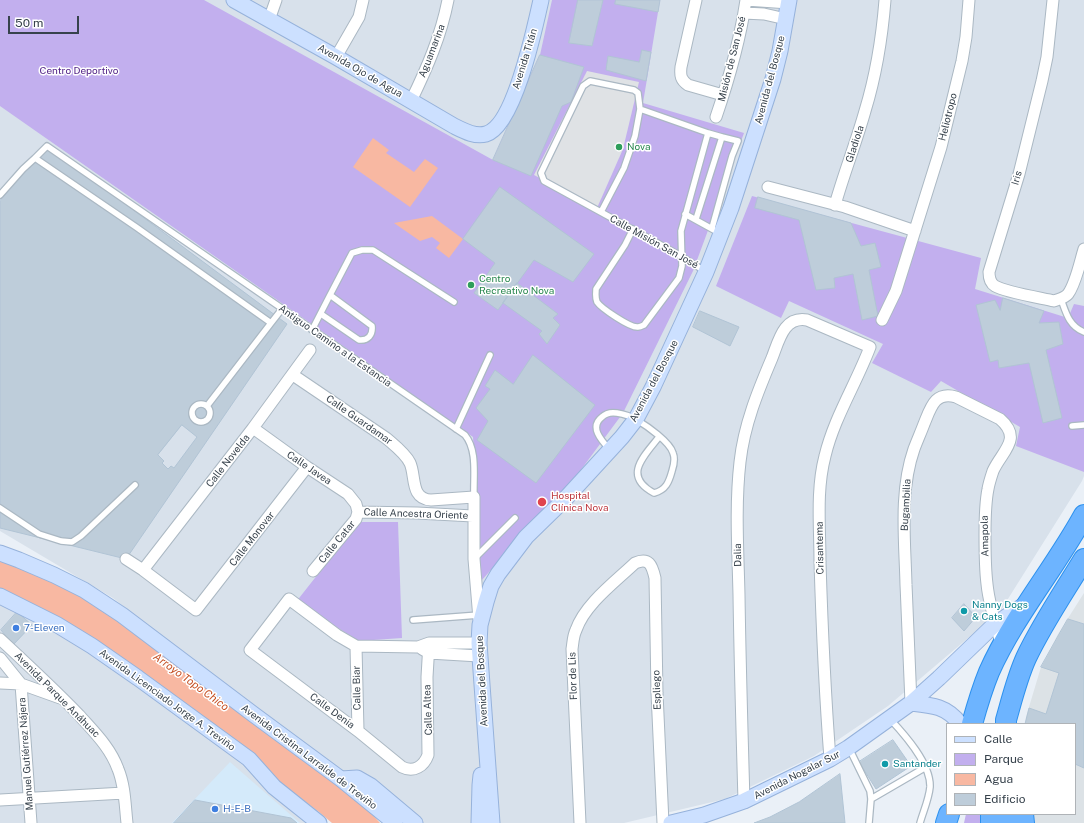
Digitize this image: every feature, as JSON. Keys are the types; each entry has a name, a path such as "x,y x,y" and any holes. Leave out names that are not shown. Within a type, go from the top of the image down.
{"highway":[{"name":"Avenida Nogalar Sur","path":"972,723 978,701 989,672 1002,646 1084,515"},
{"path":"1005,723 1014,689 1026,658 1050,614 1084,559"}],"main road":[{"name":"Avenida Ojo de Agua","path":"234,0 336,57 454,126 469,133 478,135 488,134"},
{"name":"Avenida Titán","path":"488,134 496,128 504,118 520,80 531,47 541,0"},
{"name":"Avenida del Bosque","path":"492,823 479,650 479,620 491,586 513,553 610,450 636,419 663,367 706,272 716,232 731,208 773,79 780,52 789,2"},
{"name":"Avenida Cristina Larralde de Treviño","path":"0,553 54,575 84,590 122,615 341,779 395,823"},
{"name":"Avenida Licenciado Jorge A. Treviño","path":"0,596 56,624 92,646 249,759 319,817"},
{"name":"Avenida Nogalar Sur","path":"671,823 704,815 744,801 830,759 848,748 911,703 995,624 1030,601"},
{"path":"911,703 934,706 946,710 955,716 959,723"},
{"path":"479,823 480,785 486,746"},
{"path":"341,779 357,778 371,786 415,823"},
{"path":"319,817 331,823"}],"street":[{"path":"269,20 276,0"},
{"path":"336,57 359,17 363,0"},
{"name":"Aguamarina","path":"411,101 434,52 448,0"},
{"path":"696,0 681,67 681,78 688,85 723,95"},
{"path":"746,0 789,2"},
{"name":"Misión de San José","path":"716,117 738,41 746,0"},
{"name":"Gladiola","path":"835,205 866,111 876,67 885,0"},
{"name":"Heliotropo","path":"882,320 896,291 941,147 966,37 969,0"},
{"name":"Iris","path":"1053,0 1047,57 1042,81 1019,174 989,272 989,277 995,286 1004,289 1054,301 1061,299"},
{"path":"744,13 764,14 786,19"},
{"path":"768,187 835,205 914,231"},
{"path":"1061,299 1067,295 1072,286 1084,249"},
{"name":"Dalia","path":"744,801 737,522 740,461 747,426 757,395 778,343 787,325 793,320 807,320 870,347"},
{"name":"Crisantema","path":"830,759 820,574 820,500 822,476 824,457 831,435 870,347"},
{"name":"Calle Novelda","path":"143,570 253,428 310,350"},
{"name":"Calle Guardamar","path":"293,375 386,438 396,447 410,463 416,491 421,497"},
{"name":"Bugambilia","path":"911,703 904,508 906,487 914,450 930,409 935,401 941,396 950,395 956,397 1000,419 1010,431"},
{"name":"Calle Javea","path":"253,428 307,467 348,494 356,504 358,512"},
{"name":"Amapola","path":"1002,646 995,624 987,584 985,510 988,489 994,471 1010,443 1010,431"},
{"name":"Calle Monovar","path":"143,570 196,610 307,467"},
{"name":"Calle Ancestra Oriente","path":"421,497 426,500 430,500 474,497"},
{"name":"Antiguo Camino a la Estancia","path":"474,497 474,559 479,620"},
{"name":"Calle Ancestra Oriente","path":"358,512 474,516"},
{"name":"Calle Catar","path":"313,571 352,524 358,512"},
{"path":"126,559 143,570"},
{"name":"Flor de Lis","path":"580,823 572,649 575,631 588,608 635,563 642,560 646,561"},
{"name":"Espliego","path":"646,561 653,569 655,578 657,693 663,823"},
{"name":"Calle Denia","path":"356,646 337,635 289,599 250,650 358,731 402,767 407,770 413,770"},
{"name":"Avenida Parque Anáhuac","path":"0,639 64,700 111,752 119,770 124,793 126,823"},
{"path":"356,646 479,650"},
{"name":"Calle Biar","path":"356,646 358,731"},
{"name":"Calle Altea","path":"413,770 420,767 425,762 428,755 425,648"},
{"name":"Avenida Parque Anáhuac","path":"0,658 21,684"},
{"path":"0,684 21,684 64,700"},
{"name":"Manuel Gutiérrez Nájera","path":"21,684 31,823"},
{"path":"0,800 124,793"}],"lane":[{"name":"Calle Misión San José","path":"640,108 638,93 634,90 590,81 583,86 541,173 544,182 633,229 706,272"},
{"path":"601,212 624,168 635,136 640,108 708,133 738,141 732,156 716,232 685,214"},
{"path":"633,229 625,245 596,289 595,295 602,307 629,325 637,328 644,325 679,278 682,266 681,231 708,133"},
{"path":"696,219 722,137"},
{"name":"Antiguo Camino a la Estancia","path":"35,158 48,146 464,435 469,441 473,453 474,497"},
{"path":"0,195 35,158 271,323"},
{"path":"312,330 352,253 362,250 373,250 454,302"},
{"path":"321,314 359,340 365,341 369,338 372,329 369,323 330,296"},
{"path":"1061,299 1071,324 1077,330 1084,332"},
{"path":"207,406 282,309"},
{"path":"456,429 490,355"},
{"path":"610,450 599,438 596,427 598,420 606,413 615,412 636,419 659,437 669,445 673,452 674,459 670,480 667,486 661,491 654,493 643,486 637,473 640,461 659,437"},
{"path":"1072,426 1084,425"},
{"path":"0,508 39,534 61,541 72,542 81,536 135,485"},
{"path":"474,559 515,518"},
{"path":"413,620 479,620"},
{"path":"890,719 906,738 926,767 929,776 930,787 920,823"},
{"path":"848,748 866,782 871,799 869,823"},
{"path":"871,799 926,767"}],"shaded area":[{"path":"0,0 1084,0 1084,476 1082,481 1001,610 888,706 814,756 725,799 624,823 397,823 113,598 0,531"},
{"path":"587,71 639,82 623,149 597,208 534,175"},
{"path":"1084,593 1084,823 1028,823 1027,815 1076,815 1076,723 1025,723 1041,667 1058,634"},
{"path":"0,596 47,608 314,805 326,823 0,823"},
{"path":"230,762 300,823 172,823"}],"green space":[{"name":"Centro Recreativo Nova","path":"0,0 204,0 493,160 540,55 552,0 660,0 643,103 744,133 693,271 623,413 580,471 481,581 473,437 0,106"},
{"path":"752,196 981,258 975,289 1068,318 1074,304 1084,306 1084,472 1016,446 1020,427 941,381 931,392 872,363 883,344 789,301 781,318 716,286"},
{"path":"359,522 398,522 402,638 359,641 296,602"},
{"path":"966,815 981,815 981,823 964,823"}],"water":[{"path":"373,138 389,150 386,153 414,172 425,159 438,168 410,207 353,167"},
{"path":"432,216 463,239 449,258 436,248 440,243 432,237 420,241 394,223"},
{"name":"Arroyo Topo Chico","path":"0,553 54,575 341,779 380,823 332,823 249,759 138,678 0,598"}],"building":[{"path":"578,0 603,0 592,46 569,43"},
{"path":"616,0 660,0 658,12 615,4"},
{"path":"642,50 651,52 646,81 606,70 608,56 639,62"},
{"path":"540,55 584,67 571,102 562,106 531,176 493,160"},
{"path":"47,146 287,324 126,559 0,528 0,201"},
{"path":"500,187 594,254 573,282 534,260 498,310 474,293 495,263 463,239"},
{"path":"758,197 851,223 861,246 875,243 881,267 869,270 878,316 862,320 853,274 834,278 835,288 816,290 799,220 755,208"},
{"path":"517,283 558,314 553,318 560,325 547,344 539,334 542,331 503,303"},
{"path":"1003,298 1044,311 1039,323 1059,322 1063,344 1046,350 1062,418 1043,423 1029,363 999,368 998,360 990,362 976,305 995,300 1000,310"},
{"path":"700,311 739,327 730,346 693,327"},
{"path":"533,355 595,405 536,483 477,440 488,421 476,408 490,389 485,386 495,370 513,384"},
{"path":"182,425 197,437 174,468 171,466 168,469 162,463 164,461 158,455"},
{"name":"Nanny Dogs & Cats","path":"964,604 976,617 964,631 952,618"},
{"name":"7-Eleven","path":"17,612 32,625 13,645 1,630"},
{"path":"1068,619 1084,624 1084,768 1076,764 1076,723 1025,723 1029,708 1046,714 1059,673 1041,667"},
{"name":"Santander","path":"893,740 911,766 876,789 859,762"},
{"path":"840,774 845,823 754,823 770,817 799,802"},
{"name":"H-E-B","path":"195,800 291,818 297,823 174,823"}],"place":[{"name":"Nova","path":"619,147"},
{"name":"Centro Recreativo Nova","path":"471,285"},
{"name":"Hospital Clínica Nova","path":"542,502"},
{"name":"Nanny Dogs & Cats","path":"964,611"},
{"name":"7-Eleven","path":"16,628"},
{"name":"Santander","path":"885,764"},
{"name":"H-E-B","path":"215,809"}],"park label":[{"name":"Centro Deportivo","path":"79,71"}]}
